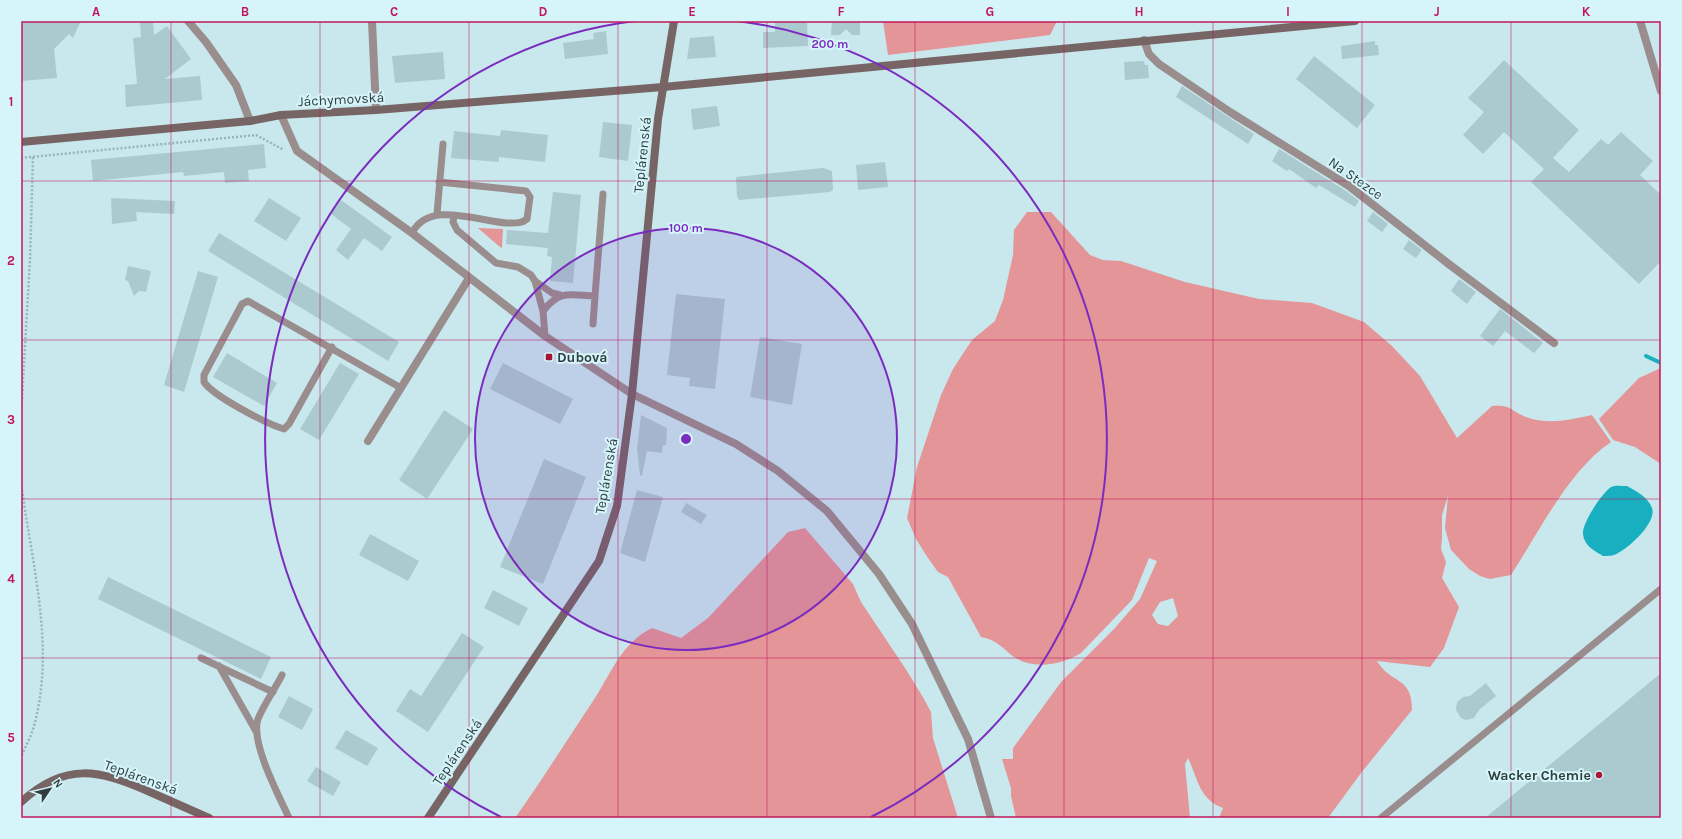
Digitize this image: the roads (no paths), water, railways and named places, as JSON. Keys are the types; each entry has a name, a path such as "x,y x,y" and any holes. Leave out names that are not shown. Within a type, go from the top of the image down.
{"street":[{"path":"188,21 206,42 236,85 250,121"},
{"path":"372,21 376,110"},
{"name":"Teplárenská","path":"428,818 599,561 617,506 632,394 658,119 674,21"},
{"name":"Jáchymovská","path":"21,142 250,121 280,115 376,110 663,86 1355,21"},
{"path":"1640,21 1661,91"},
{"name":"Na Stezce","path":"1144,40 1149,54 1159,64 1230,112 1349,186 1450,265 1554,342"},
{"path":"280,115 297,151 412,232 545,336 632,394 736,444 778,471 826,511 879,574 912,624 968,739 991,818"},
{"path":"368,441 469,278"},
{"name":"Teplárenská","path":"21,802 47,782 64,776 80,773 101,773 139,787 209,818"}],"lane":[{"path":"437,214 442,144"},
{"path":"412,232 417,223 437,214 503,222 523,223 528,219 530,197 526,191 440,182"},
{"path":"593,324 603,194"},
{"path":"454,216 453,222 457,230 496,263 518,267 531,275 535,281 543,311 545,336"},
{"path":"535,281 552,293 595,296"},
{"path":"543,311 552,299 560,294"},
{"path":"332,347 289,424 284,429 272,425 231,402 204,382 204,375 244,302 248,301 332,347 401,388"},
{"path":"1381,818 1661,589"},
{"path":"201,658 273,692"},
{"path":"219,666 257,733 269,776 289,818"},
{"path":"257,733 258,719 282,675"}],"water":[{"path":"1613,486 1627,486 1648,501 1652,508 1650,520 1647,527 1641,534 1623,550 1615,555 1603,556 1593,550 1585,542 1583,534 1586,523 1593,509 1607,490"}],"waterway":[{"path":"1646,356 1661,363"}],"place":[{"name":"Dubová","path":"549,357"},
{"name":"Wacker Chemie","path":"1599,775"}]}
